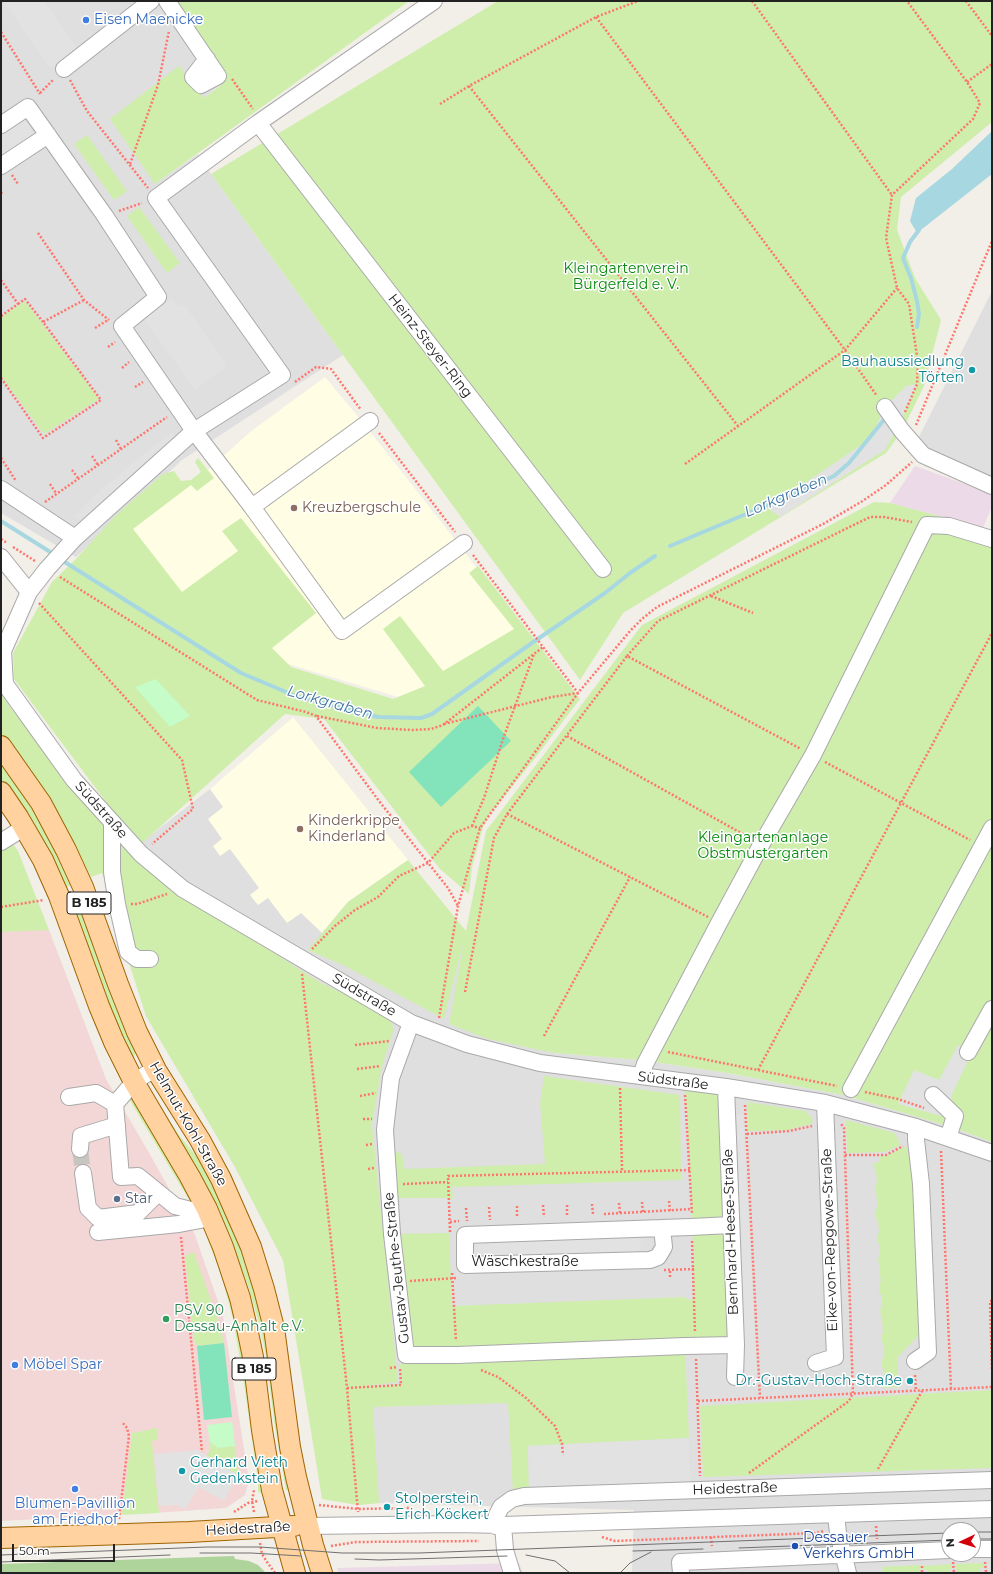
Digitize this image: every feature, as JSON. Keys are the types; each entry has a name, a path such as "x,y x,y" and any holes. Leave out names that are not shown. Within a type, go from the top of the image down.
{"main road":[{"name":"Helmut-Kohl-Straße","path":"1,746 41,803 66,850 83,887 136,1032 156,1070 200,1140 221,1179 242,1224 264,1289 274,1328 290,1447 308,1526"},
{"name":"Helmut-Kohl-Straße","path":"1,792 25,828 43,860 59,896 99,1006 114,1042 134,1082 190,1177 209,1213 232,1270 247,1328 262,1430 275,1502 281,1526"},
{"name":"Heidestraße","path":"1,1538 189,1532 281,1526 308,1526"},
{"name":"B 185","path":"281,1526 295,1573"},
{"name":"B 185","path":"308,1526 322,1573"}],"street":[{"path":"64,69 151,1"},
{"path":"282,375 156,198 257,118 434,1"},
{"path":"170,6 207,59"},
{"path":"1,125 28,107 105,216 158,298 114,322 194,431 252,506 342,631 464,543"},
{"name":"Heinz-Steyer-Ring","path":"257,118 603,569"},
{"path":"5,169 48,135"},
{"name":"Südstraße","path":"282,375 194,431 75,538 47,569 29,592 3,651 5,684 74,780 140,854 183,889 303,960 412,1023 467,1044 540,1063 685,1083 726,1087 825,1103 916,1134 944,1136 992,1152"},
{"path":"885,407 898,427 923,455 992,486"},
{"path":"252,506 370,421"},
{"path":"1,489 75,538"},
{"path":"642,1076 644,1064 719,923 761,845 813,755 927,525 949,526 992,539"},
{"path":"1,557 29,592"},
{"path":"112,822 112,872 117,904 128,952 137,959 150,959"},
{"path":"1,842 25,828"},
{"path":"851,1089 992,828"},
{"path":"968,1052 992,1009"},
{"name":"Gustav-Jeuthe-Straße","path":"412,1023 391,1078 385,1130 392,1234 406,1355 457,1356 736,1345"},
{"path":"156,1070 134,1082 115,1104 121,1177 138,1176 176,1206 209,1213"},
{"name":"Bernhard-Heese-Straße","path":"726,1087 736,1345 735,1377"},
{"path":"69,1097 96,1093 115,1104"},
{"path":"933,1095 955,1116 944,1136"},
{"name":"Eike-von-Repgowe-Straße","path":"816,1363 835,1356 822,1122 825,1103"},
{"path":"80,1149 81,1136 117,1125"},
{"path":"914,1361 928,1352 921,1184 916,1134"},
{"path":"83,1173 88,1208 98,1218 138,1213 158,1193"},
{"path":"98,1232 179,1224 209,1213"},
{"name":"Wäschkestraße","path":"662,1228 664,1248 658,1257 650,1260 465,1264 465,1235 731,1225"},
{"name":"Heidestraße","path":"499,1525 497,1515 502,1508 512,1499 520,1497 992,1480"},
{"name":"Heidestraße","path":"308,1526 837,1521 992,1509"},
{"path":"837,1521 848,1573"},
{"path":"499,1525 512,1573"},
{"path":"981,1549 992,1549"},
{"path":"681,1567 844,1554 941,1550"}],"path":[{"path":"440,104 469,86 596,18 638,1"},
{"path":"752,1 892,194"},
{"path":"898,427 917,384 918,362 909,304 897,288 886,238 892,194 973,119 980,103 967,82 907,1"},
{"path":"966,1 992,36"},
{"path":"129,165 158,85 170,6"},
{"path":"596,18 845,350 885,407"},
{"path":"1,32 40,93"},
{"path":"967,82 992,64"},
{"path":"28,107 64,69 87,111 156,198 105,216"},
{"path":"231,78 257,118"},
{"path":"469,86 738,426"},
{"path":"5,169 18,184"},
{"path":"38,233 84,300 114,322"},
{"path":"910,441 992,241"},
{"path":"1,280 18,304"},
{"path":"685,464 845,350 897,288"},
{"path":"1,316 25,299 101,400 43,438 1,378"},
{"path":"43,322 84,300"},
{"path":"95,328 114,322"},
{"path":"282,375 291,384 316,366 330,369 578,693"},
{"path":"44,502 172,413"},
{"path":"116,440 121,449"},
{"path":"435,1032 438,1025 458,906 480,828 578,693 630,631 657,607 848,510 886,485 923,455"},
{"path":"92,456 98,465"},
{"path":"1,458 18,484"},
{"path":"72,470 78,478"},
{"path":"50,484 56,493"},
{"path":"465,992 494,838 507,814 627,656 658,621 870,517 884,517 927,525"},
{"path":"1,539 257,700 306,712 316,716 384,728 431,729 515,706 552,697 578,693"},
{"path":"29,592 182,760 193,809 140,854"},
{"path":"711,596 753,613"},
{"path":"758,1070 992,633"},
{"path":"443,725 543,647"},
{"path":"472,826 484,798 534,654"},
{"path":"627,656 982,846"},
{"path":"316,716 379,801 448,888 458,906"},
{"path":"567,736 761,845"},
{"path":"507,814 719,923"},
{"path":"303,960 335,926 355,910 378,897 399,876 428,863 454,834 472,826 480,828"},
{"path":"544,1036 630,877"},
{"path":"117,904 137,904 183,889"},
{"path":"1,907 43,900"},
{"path":"302,978 347,1388 358,1509"},
{"path":"355,1045 395,1041"},
{"path":"653,1049 898,1099 929,1109 933,1095"},
{"path":"357,1070 385,1065"},
{"path":"619,1074 622,1171"},
{"path":"685,1083 690,1170 695,1300 695,1346 701,1481"},
{"path":"360,1096 376,1093"},
{"path":"745,1102 760,1398"},
{"path":"363,1119 368,1119"},
{"path":"742,1489 745,1476 850,1401 853,1393 844,1128 838,1121 822,1122 789,1131 747,1134"},
{"path":"845,1155 886,1155 916,1134"},
{"path":"944,1136 951,1390"},
{"path":"450,1236 448,1176 690,1170"},
{"path":"389,1184 448,1182"},
{"path":"669,1201 670,1210"},
{"path":"642,1202 643,1212"},
{"path":"619,1203 620,1213"},
{"path":"592,1204 593,1214"},
{"path":"543,1205 544,1217"},
{"path":"567,1205 567,1216"},
{"path":"517,1206 518,1218"},
{"path":"489,1207 490,1220"},
{"path":"466,1208 467,1221"},
{"path":"179,1224 202,1452"},
{"path":"670,1270 670,1276"},
{"path":"452,1271 457,1356 465,1365 498,1377 526,1398 555,1426 562,1444 563,1454"},
{"path":"992,1301 990,1301 992,1370"},
{"path":"347,1388 402,1385 400,1366 406,1355"},
{"path":"698,1401 992,1388"},
{"path":"869,1484 922,1391"},
{"path":"119,1522 129,1436 127,1428 122,1422"},
{"path":"252,1501 275,1502"},
{"path":"302,1503 358,1509 417,1508"},
{"path":"729,1536 816,1533 837,1521"},
{"path":"259,1541 262,1554 275,1573"}],"shaded area":[{"path":"1,1 163,1 221,84 204,98 155,184 198,154 343,355 182,460 76,557 1,513"},
{"path":"3,1 44,1 78,49 50,68"},
{"path":"20,121 30,124 32,132 28,138 1,156 1,131"},
{"name":"Bauhaussiedlung Törten","path":"992,292 992,480 915,445"},
{"path":"172,298 178,307 184,304 227,366 195,390 144,319"},
{"name":"Kreuzbergschule","path":"325,377 365,425 460,546 522,628 427,689 398,697 268,658 88,559 208,470 250,432"},
{"path":"917,384 898,427 885,450 780,517 768,508 870,439 885,407 906,386"},
{"path":"172,432 178,441 129,478 84,522 74,516 103,488"},
{"path":"915,466 992,494 992,506 983,528 890,503"},
{"path":"293,717 554,1053 641,1060 727,1073 843,1095 952,1127 992,1142 992,1573 632,1573 634,1510 379,1503 358,1505 285,1264 235,1167 146,1016 111,896 102,873 210,789"},
{"name":"Kinderkrippe Kinderland","path":"293,717 408,860 348,902 322,933 301,913 287,923 268,898 258,905 250,895 259,888 230,849 220,856 213,846 222,839 208,819 223,807 210,789"},
{"path":"38,929 49,930 106,1079 195,1235 223,1316 249,1481 245,1495 226,1508 1,1521 1,932"},
{"path":"958,1045 972,1052 953,1092 945,1117 898,1104 914,1070 939,1080"},
{"path":"743,1114 757,1378 745,1378 732,1116"},
{"path":"400,1198 448,1198 449,1233 401,1233"},
{"path":"640,1232 641,1254 475,1257 475,1240"},
{"path":"689,1438 690,1484 529,1491 528,1446"},
{"path":"198,1450 238,1475 224,1501 199,1487 185,1509 176,1505 159,1506 154,1454"},
{"path":"519,1563 523,1573 339,1573 337,1568"}],"green space":[{"path":"163,1 409,1 155,184 110,119 179,66 204,98 221,85"},
{"name":"Kleingartenverein Bürgerfeld e. V.","path":"498,1 992,1 992,122 901,197 897,230 915,278 941,320 924,386 902,431 886,453 623,613 580,680 211,174"},
{"path":"87,135 127,191 114,200 74,144"},
{"path":"139,207 180,263 167,273 127,216"},
{"path":"25,301 99,399 44,434 1,376 1,317"},
{"path":"198,458 214,478 197,491 191,485 133,529 182,592 238,551 222,531 241,518 316,613 272,648 291,667 393,699 425,686 383,629 400,616 443,671 514,629 469,573 478,566 580,699 489,815 483,827 472,867 469,894 440,869 324,719 285,714 139,846 14,679 13,653 52,582 75,560 116,515 163,474 174,471 181,481 191,480 201,472 195,462"},
{"name":"Kleingartenanlage Obstmustergarten","path":"874,502 890,503 992,530 992,1142 952,1127 843,1095 727,1073 641,1060 554,1053 488,1039 449,1024 464,940 444,1019 345,966 308,950 348,902 408,860 466,931 486,831 642,625"},
{"path":"156,679 190,716 170,727 135,687"},
{"path":"1,693 9,706 103,822 194,902 321,983 371,1007 390,1020 394,1028 381,1070 372,1125 398,1382 359,1387 401,1384 400,1366 406,1355 392,1234 449,1233 452,1306 685,1297 688,1300 694,1299 692,1209 685,1083 726,1087 736,1345 685,1346 689,1438 528,1446 529,1491 513,1492 508,1403 373,1407 379,1503 358,1505 322,1499 283,1260 235,1167 146,1016 118,928 111,896 102,873 91,877 60,817 27,767 1,733"},
{"path":"478,706 511,741 441,807 409,772"},
{"path":"1,761 31,804 73,884 64,888 23,808 1,780"},
{"path":"1,827 18,851 49,930 1,932"},
{"path":"77,896 136,1050 134,1058 132,1059 129,1057 68,899"},
{"path":"544,1076 680,1095 681,1180 452,1187 453,1199 397,1198 391,1150 402,1154 404,1169 545,1164 540,1103"},
{"path":"153,1096 179,1135 209,1174 246,1258 264,1326 290,1490 286,1490 274,1421 266,1357 260,1327 248,1285 231,1244"},
{"path":"129,1099 134,1099 193,1202 191,1203"},
{"path":"747,1102 805,1111 811,1117 813,1122 788,1130 748,1131"},
{"path":"846,1120 891,1132 895,1134 901,1145 885,1152 847,1153"},
{"path":"906,1146 917,1184 921,1333 897,1358 899,1387 883,1388 883,1385 885,1384 884,1368 882,1368 882,1359 884,1359 884,1343 881,1343 881,1334 883,1333 880,1309 882,1308 881,1294 879,1294 879,1283 881,1282 878,1258 880,1257 879,1243 877,1243 877,1234 879,1233 878,1219 876,1219 876,1209 878,1208 875,1184 877,1183 874,1163 879,1162 879,1156 886,1156"},
{"path":"207,1238 211,1243 223,1269 241,1341 262,1483 261,1493 258,1492 258,1481 243,1377 233,1319 221,1274"},
{"path":"194,1252 220,1326 224,1343 197,1346 194,1340 185,1256"},
{"path":"224,1343 232,1417 204,1420 197,1346"},
{"path":"992,1390 992,1468 703,1477 700,1406"},
{"path":"232,1422 235,1446 218,1448 210,1442 207,1425"},
{"path":"157,1428 158,1440 152,1441 159,1513 122,1515 132,1433"},
{"path":"210,1442 218,1448 235,1446 238,1475 207,1456 210,1449"},
{"path":"234,1556 235,1559 249,1561 258,1565 266,1573 1,1573 1,1564"},
{"path":"984,1563 984,1568 980,1568 980,1572 957,1573 955,1564"},
{"path":"952,1564 952,1569 949,1569 949,1573 928,1573 928,1570 924,1570 924,1566"},
{"path":"921,1565 920,1573 883,1573 882,1567"}],"water":[{"path":"992,131 992,174 917,233 910,221 916,198 952,169"}],"waterway":[{"name":"Lorkgraben","path":"917,327 919,314 917,301 911,278 903,258 910,242 919,230"},
{"name":"Lorkgraben","path":"670,546 834,476 849,463 883,421"},
{"name":"Lorkgraben","path":"1,521 55,555"},
{"name":"Lorkgraben","path":"60,559 241,673 298,697 378,717 421,718 432,714 605,593 630,573 655,556"}],"tunnel":[{"path":"80,1149 83,1173"}],"tram line":[{"path":"981,1532 992,1532"},
{"path":"1,1555 207,1547 260,1547 342,1553 419,1553 941,1533"},
{"path":"981,1539 992,1539"},
{"path":"739,1548 941,1540"},
{"path":"633,1551 703,1549"},
{"path":"620,1573 630,1563 651,1552"},
{"path":"200,1553 251,1553 301,1556"},
{"path":"1,1562 170,1555"},
{"path":"526,1555 555,1561 570,1573"},
{"path":"355,1559 379,1560 507,1556"}],"place":[{"name":"Eisen Maenicke","path":"86,20"},
{"name":"Bauhaussiedlung Törten","path":"972,370"},
{"name":"Kreuzbergschule","path":"294,508"},
{"name":"Kinderkrippe Kinderland","path":"300,829"},
{"name":"Star","path":"117,1199"},
{"name":"PSV 90 Dessau-Anhalt e.V.","path":"166,1319"},
{"name":"Möbel Spar","path":"15,1365"},
{"name":"Dr.-Gustav-Hoch-Straße","path":"910,1381"},
{"name":"Gerhard Vieth Gedenkstein","path":"182,1471"},
{"name":"Blumen-Pavillion am Friedhof","path":"75,1489"},
{"name":"Stolperstein, Erich Köckert","path":"387,1507"},
{"name":"Dessauer Verkehrs GmbH","path":"795,1546"}]}
